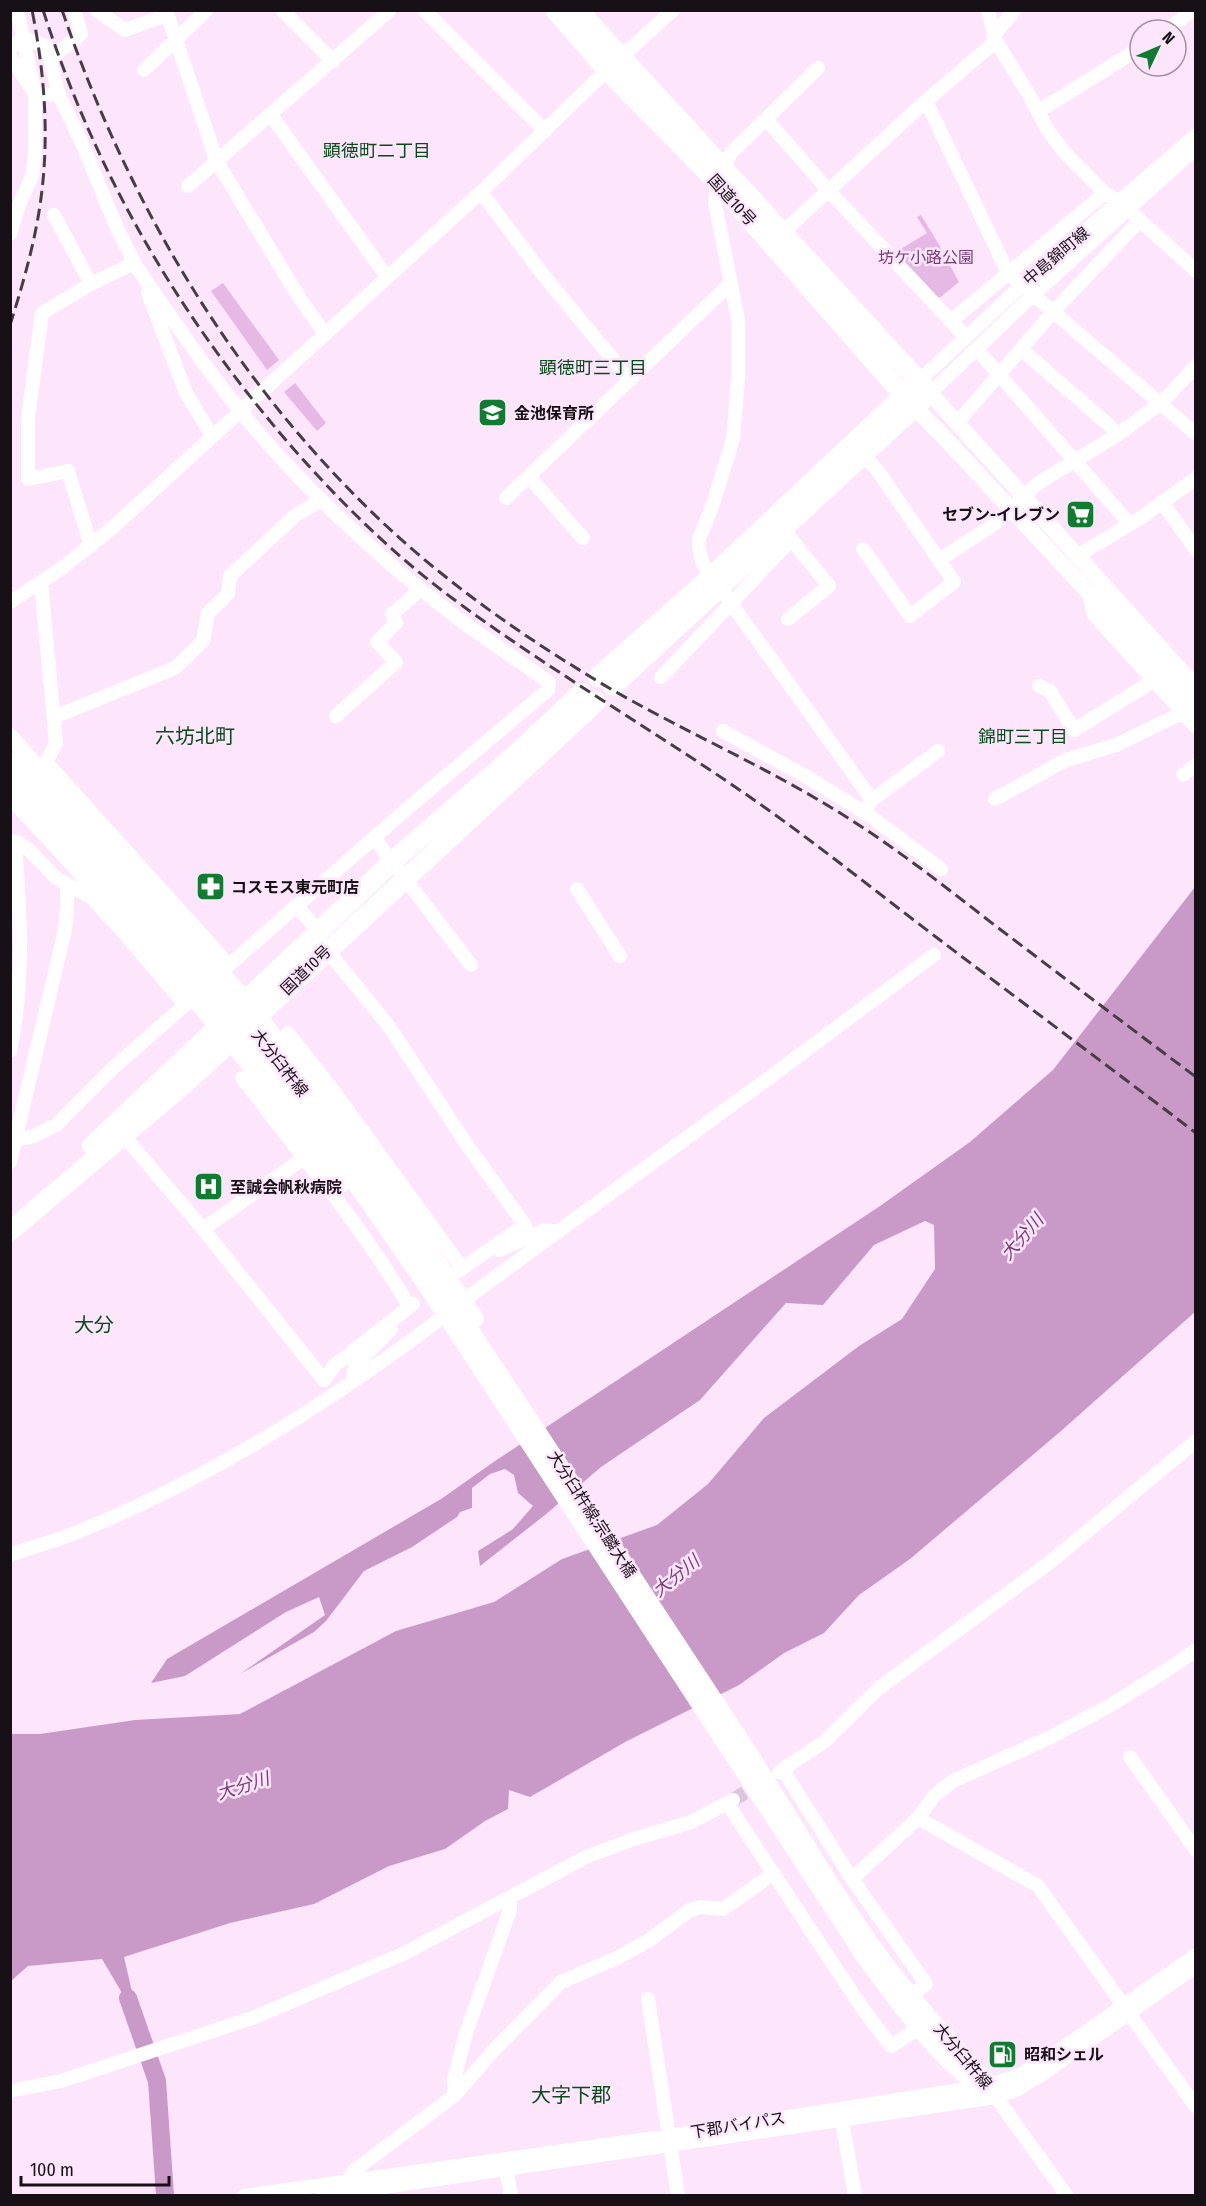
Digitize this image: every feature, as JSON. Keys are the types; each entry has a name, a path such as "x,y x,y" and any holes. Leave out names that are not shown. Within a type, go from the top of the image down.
{"highway":[{"name":"国道10号","path":"555,10 614,64 719,175 909,401"},
{"name":"国道10号","path":"578,10 614,64"},
{"name":"国道10号","path":"719,175 782,232 925,387"},
{"path":"721,589 925,387"},
{"path":"606,682 787,534 864,454 909,401"},
{"name":"国道10号","path":"10,1225 253,1008 323,941 393,861 517,753 589,698 406,878 323,941"},
{"name":"国道10号","path":"10,1231 190,1079 224,1034"}],"main road":[{"path":"925,387 1196,687"},
{"path":"909,401 1089,593 1189,710"},
{"path":"10,736 81,808 334,1102 398,1201 453,1315"},
{"name":"大分臼杵線","path":"10,760 130,887 203,979"},
{"name":"大分臼杵線","path":"10,778 203,979 297,1083 453,1315 506,1411"},
{"path":"10,797 119,911 224,1034 309,1139 371,1224 453,1315"},
{"name":"大分臼杵線;宗麟大橋","path":"453,1315 482,1328 514,1395 750,1753"},
{"name":"大分臼杵線;宗麟大橋","path":"506,1411 736,1763"},
{"name":"大分臼杵線","path":"750,1753 842,1902 879,1955 988,2090"},
{"name":"大分臼杵線","path":"736,1763 859,1950 919,2028 951,2066 988,2090"}],"street":[{"path":"10,234 19,205 32,176 35,152 35,94 17,10"},
{"path":"50,59 81,34 74,10"},
{"path":"96,10 125,30 167,13 216,162 299,297 325,334"},
{"path":"144,70 207,10"},
{"path":"282,10 333,61"},
{"path":"188,186 390,10"},
{"path":"424,10 545,131"},
{"path":"10,602 41,583 90,546 481,192 673,10"},
{"path":"988,10 994,39 1039,111 1047,129 1065,153 1105,193 1124,206 1196,271"},
{"path":"782,232 994,39 1015,10"},
{"path":"10,48 23,38"},
{"path":"23,38 47,47 59,95 117,228 135,262 191,346 240,411 290,468 322,500 421,589 460,620 549,682 548,690 229,965 81,808 46,762 56,743 41,583"},
{"path":"1039,111 1128,55"},
{"path":"10,56 35,94"},
{"path":"818,68 732,153 719,175 715,203 738,320 739,349 733,439 713,504 699,539 701,558 868,806"},
{"path":"35,94 59,95"},
{"path":"926,101 1008,273 1196,434"},
{"path":"271,115 387,277"},
{"path":"766,119 829,191 962,333"},
{"name":"中島錦町線","path":"925,387 1033,295 1196,135"},
{"name":"中島錦町線","path":"925,387 1022,285 1196,148"},
{"path":"481,192 544,276 630,380"},
{"path":"10,193 19,205"},
{"path":"951,321 1105,193"},
{"path":"54,215 92,284"},
{"path":"957,423 1053,312 1139,221"},
{"path":"90,546 68,471 28,479 26,446 28,418 42,313 135,262"},
{"path":"135,262 186,393 212,436"},
{"path":"506,498 731,283"},
{"path":"1021,349 1110,426 1117,435"},
{"path":"982,355 1129,523"},
{"path":"939,560 996,523 1037,484 1117,435 1161,403 1196,366"},
{"path":"863,549 910,616 954,582 864,454"},
{"path":"529,477 583,538"},
{"path":"1077,556 1142,517 1196,477"},
{"path":"54,717 175,668 203,641 208,613 228,594 230,576 297,514 322,500"},
{"path":"1162,502 1196,550"},
{"path":"787,534 829,586 788,619"},
{"path":"336,716 396,662 377,642 396,623 393,614 421,589"},
{"path":"661,677 721,589"},
{"path":"1089,593 1094,615 1153,681 1189,710 1196,727"},
{"path":"1039,686 1050,691 1074,730 1153,681"},
{"path":"995,799 1066,760 1116,745 1189,710"},
{"path":"723,731 807,777 868,806 941,868"},
{"path":"868,806 938,751"},
{"path":"1183,775 1196,765"},
{"path":"374,838 471,965"},
{"path":"10,1052 19,1004 21,978 15,841 28,849 56,878 91,897 105,910 185,1005 113,1068 56,1125 34,1136 13,1139"},
{"path":"10,1162 13,1139 64,930 67,885"},
{"path":"577,889 620,956"},
{"path":"288,1033 334,1102 460,1270 525,1225 467,1144 388,1025 296,906"},
{"path":"10,1555 67,1536 161,1494 261,1440 352,1381 453,1315 558,1232 934,955"},
{"path":"242,1078 339,1202 393,1279 409,1306"},
{"path":"124,1136 203,1229 324,1380 335,1365 413,1304 355,1366 352,1381"},
{"path":"203,1229 304,1158 309,1139"},
{"path":"482,1253 497,1251 545,1230 558,1232"},
{"path":"912,1995 926,1984 852,1879 781,1771 825,1741 879,1688 910,1663 1049,1563 1196,1441"},
{"path":"852,1879 918,1818 934,1796 953,1781 1051,1737 1109,1706 1196,1650"},
{"path":"1130,1757 1196,1850"},
{"path":"10,2091 61,2081 255,2017 403,1954 586,1857 631,1840 691,1822 730,1802 860,2005 891,2046 919,2028"},
{"path":"918,1818 1038,1886 1196,2107"},
{"path":"347,2181 355,2170 455,2095 494,2050 561,1982 637,1947 690,1910 700,1907 723,1909 774,1874"},
{"path":"455,2095 454,2080 466,2032 510,1910 510,1899"},
{"name":"下郡バイパス","path":"332,2195 506,2164 988,2090 1016,2090 1041,2075 1196,1955"},
{"name":"下郡バイパス","path":"1127,2009 1196,1966"},
{"path":"648,1999 678,2196"},
{"path":"988,2090 1063,2194"},
{"name":"下郡バイパス","path":"670,2140 842,2120 988,2090"},
{"path":"842,2120 855,2196"},
{"path":"506,2164 511,2196"},
{"name":"下郡バイパス","path":"244,2196 347,2181 506,2164"}],"green space":[{"name":"坊ケ小路公園","path":"921,215 959,282 938,299 896,252 927,233 917,217"},
{"path":"223,283 279,360 267,370 211,291"},
{"path":"295,383 326,423 317,431 284,392"}],"water":[{"name":"大分川","path":"1195,887 1195,1312 1061,1431 910,1559 859,1595 824,1633 784,1653 739,1685 627,1741 530,1797 509,1790 508,1809 485,1821 445,1849 389,1866 314,1904 230,1923 124,1957 138,2018 131,2020 122,1993 102,1959 28,1966 11,1981 10,1734 40,1734 135,1720 240,1714 396,1631 494,1602 562,1559 657,1525 708,1484 764,1418 859,1346 902,1319 935,1269 934,1225 925,1221 874,1245 823,1305 786,1303 700,1400 601,1467 480,1566 478,1551 513,1529 533,1506 518,1493 514,1475 505,1469 490,1474 472,1488 472,1508 460,1512 457,1517 412,1547 364,1571 326,1621 314,1632 240,1674 325,1615 319,1597 286,1612 185,1676 151,1683 167,1659 441,1499 880,1206 970,1142 1053,1070"}],"waterway":[{"path":"128,1998 157,2081 165,2195"}],"tunnel":[{"path":"733,1800 762,1782"}],"railway":[{"path":"10,325 33,241 40,207 44,168 44,100 40,55 32,10"},
{"path":"43,10 87,127 142,237 208,340 245,390 304,461 343,503 407,562 452,598 490,626 767,809 1196,1133"},
{"path":"62,10 89,84 121,156 156,225 195,293 239,358 286,419 338,478 394,533 461,589 557,656 614,691 782,779 867,831 924,871 1196,1077"}],"place":[{"name":"金池保育所","path":"493,413"},
{"name":"セブン-イレブン","path":"1081,514"},
{"name":"コスモス東元町店","path":"210,887"},
{"name":"至誠会帆秋病院","path":"209,1187"},
{"name":"昭和シェル","path":"1003,2054"}],"district":[{"name":"顕徳町二丁目","path":"377,151"},
{"name":"顕徳町三丁目","path":"593,368"},
{"name":"六坊北町","path":"195,736"},
{"name":"錦町三丁目","path":"1023,737"},
{"name":"大分","path":"94,1325"},
{"name":"大字下郡","path":"571,2095"}]}
